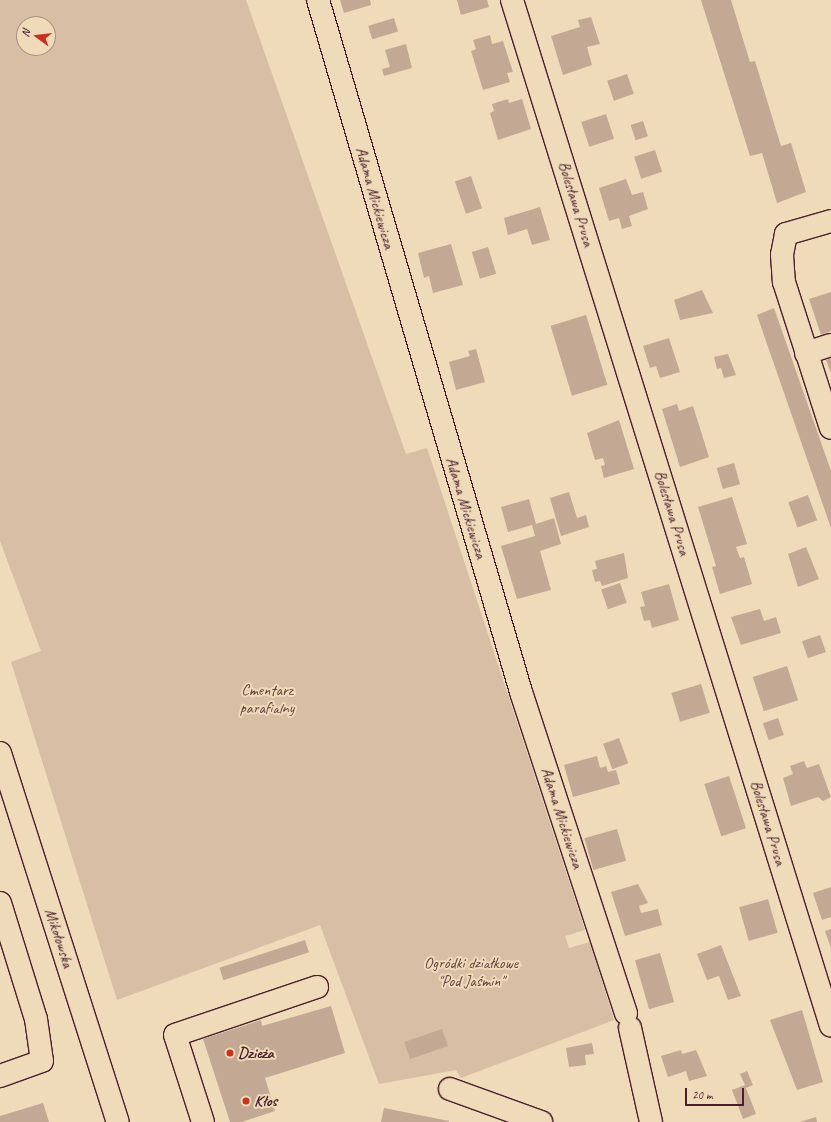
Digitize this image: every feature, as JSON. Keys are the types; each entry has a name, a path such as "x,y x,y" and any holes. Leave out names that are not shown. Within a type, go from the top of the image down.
{"street":[{"name":"Adama Mickiewicza","path":"318,0 424,369 519,684 628,1021 651,1122"},
{"name":"Bolesława Prusa","path":"512,0 831,1026"},
{"path":"830,421 806,353 784,282 782,255 786,234 831,221"},
{"path":"806,353 831,345"},
{"name":"Mikołowska","path":"0,753 7,803 118,1122"},
{"path":"0,902 36,1019 42,1060 0,1076"},
{"path":"203,1122 176,1035 317,987"},
{"path":"450,1089 497,1115 541,1122"}],"green space":[{"name":"Cmentarz parafialny","path":"0,0 246,0 406,454 427,448 585,930 565,936 569,948 590,942 614,1020 461,1078 456,1070 379,1084 320,925 117,1000 11,662 41,651 0,541"}],"building":[{"path":"340,0 370,0 371,5 344,13"},
{"path":"457,0 487,0 489,7 461,15"},
{"path":"701,0 731,0 750,62 755,61 781,146 791,143 806,192 777,203 762,153 750,156"},
{"path":"591,17 600,44 587,47 592,65 563,75 551,36 580,27 578,20"},
{"path":"394,18 398,31 372,39 368,26"},
{"path":"490,35 492,44 503,41 513,72 507,73 510,82 483,90 471,51 476,49 473,40"},
{"path":"406,44 412,68 384,76 382,69 390,67 385,50"},
{"path":"627,74 634,94 614,101 607,81"},
{"path":"508,99 509,103 522,99 531,129 498,140 490,113 494,111 492,104"},
{"path":"606,114 614,139 589,147 581,122"},
{"path":"643,121 648,136 636,140 631,125"},
{"path":"655,150 662,172 641,179 634,157"},
{"path":"471,176 482,208 466,214 455,182"},
{"path":"626,179 632,195 643,192 648,209 629,216 632,226 622,229 619,218 609,221 599,188"},
{"path":"540,207 550,240 532,245 527,229 508,235 504,218"},
{"path":"451,244 463,285 433,293 429,276 424,278 418,253"},
{"path":"488,247 496,274 480,279 472,252"},
{"path":"702,290 713,313 680,320 674,300"},
{"path":"831,292 831,331 821,335 809,299"},
{"path":"774,308 831,471 831,528 757,315"},
{"path":"586,315 607,385 572,396 551,326"},
{"path":"669,338 680,372 660,378 656,366 650,368 643,346"},
{"path":"476,349 485,382 456,390 449,362 470,356 468,351"},
{"path":"728,354 736,375 724,378 721,368 717,369 714,357"},
{"path":"831,358 831,373 826,360"},
{"path":"677,404 679,411 693,406 709,457 680,467 662,409"},
{"path":"619,420 634,469 604,478 601,466 605,465 603,458 595,460 587,433"},
{"path":"734,463 740,484 723,489 717,468"},
{"path":"569,492 577,518 586,515 589,527 561,536 550,498"},
{"path":"808,495 817,520 798,528 788,502"},
{"path":"732,497 747,544 736,547 740,558 744,557 752,584 720,594 712,567 716,566 698,507"},
{"path":"529,499 536,524 554,518 561,544 540,551 551,590 517,599 501,546 535,536 532,525 508,532 501,507"},
{"path":"806,547 819,579 798,587 788,554"},
{"path":"624,553 628,578 602,586 600,581 595,582 592,570 597,569 595,561"},
{"path":"620,583 627,603 608,609 601,590"},
{"path":"669,584 679,620 652,628 650,620 644,621 640,607 645,606 641,592"},
{"path":"760,609 764,621 776,617 781,633 741,645 731,617"},
{"path":"820,635 826,652 808,658 802,641"},
{"path":"787,666 798,700 764,711 753,677"},
{"path":"701,684 710,713 680,722 671,693"},
{"path":"778,718 784,735 769,740 763,723"},
{"path":"619,738 628,763 612,769 603,744"},
{"path":"597,756 600,768 606,766 608,772 616,770 620,784 573,797 564,765"},
{"path":"804,761 807,768 819,764 831,797 823,801 818,797 791,806 783,778 793,774 790,766"},
{"path":"729,776 746,828 721,836 704,784"},
{"path":"617,829 626,861 593,870 584,838"},
{"path":"638,884 648,903 639,906 641,913 658,909 662,925 625,936 611,892"},
{"path":"831,887 831,917 822,920 813,893"},
{"path":"768,899 778,933 749,941 739,907"},
{"path":"831,929 831,948 825,931"},
{"path":"305,940 309,952 223,980 219,968"},
{"path":"721,945 741,996 728,1000 719,976 707,980 697,954"},
{"path":"660,953 674,1002 649,1009 635,960"},
{"path":"331,1006 345,1053 265,1078 275,1111 242,1122 230,1122 203,1039 261,1020 262,1026"},
{"path":"802,1010 823,1082 797,1090 770,1020"},
{"path":"442,1029 448,1046 410,1059 404,1042"},
{"path":"592,1043 594,1054 585,1055 586,1065 569,1067 566,1048"},
{"path":"681,1050 682,1054 696,1050 707,1076 689,1081 686,1071 668,1077 661,1056"},
{"path":"747,1071 753,1085 746,1088 756,1114 743,1119 732,1090 745,1085 740,1074"},
{"path":"43,1103 49,1122 0,1122 0,1116"},
{"path":"384,1108 449,1121 449,1122 381,1122"},
{"path":"816,1117 817,1122 800,1122"}],"place":[{"name":"Dzieża","path":"230,1053"},
{"name":"Kłos","path":"246,1101"}],"park label":[{"name":"Ogródki działkowe \"Pod Jaśmin\"","path":"471,972"}]}
